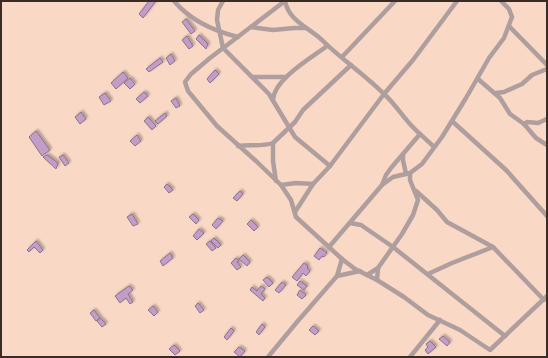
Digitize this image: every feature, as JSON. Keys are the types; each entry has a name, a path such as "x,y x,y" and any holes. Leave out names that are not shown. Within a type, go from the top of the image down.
{"street":[{"path":"174,1 189,15 219,32 238,37"},
{"path":"222,1 218,10 217,20 223,48 273,100 296,137 330,166"},
{"path":"416,191 437,210 447,222 493,247 545,298 490,350 460,330 428,315 404,297 377,280 360,272 342,259 296,217 291,200 281,185 212,120 188,91 186,82 191,74 285,1 286,8 289,13 384,94 410,125 434,147"},
{"path":"342,57 395,1"},
{"path":"295,212 313,184 330,166 457,1"},
{"path":"329,247 382,185 393,178 408,173 422,164 434,147 478,79 489,58 504,38 512,17 509,9 501,1"},
{"path":"509,26 547,65"},
{"path":"251,27 273,30 306,28"},
{"path":"273,100 273,95 286,77 327,46"},
{"path":"238,146 247,144 272,143 295,122 303,110 351,65"},
{"path":"496,93 504,92 522,84 532,75 547,69"},
{"path":"252,77 286,77"},
{"path":"478,79 496,93 510,114 524,124 536,138 547,145"},
{"path":"524,124 527,122 538,123 547,119"},
{"path":"452,121 506,170 547,216"},
{"path":"382,185 386,175 420,134"},
{"path":"272,143 276,181"},
{"path":"367,275 378,268 393,247 413,215 418,200 416,191 410,180 403,160 403,155"},
{"path":"281,185 296,183 313,184"},
{"path":"356,216 362,225 428,274 505,336"},
{"path":"350,223 362,225"},
{"path":"428,274 493,247"},
{"path":"268,357 337,276 342,259"},
{"path":"377,280 378,268"},
{"path":"337,276 360,272"},
{"path":"413,356 440,320"}],"building":[{"path":"149,1 156,1 143,18 139,14"},
{"path":"186,19 195,31 191,34 182,22"},
{"path":"199,35 208,44 206,49 196,39"},
{"path":"187,36 193,46 189,49 182,40"},
{"path":"171,54 175,61 170,65 166,58"},
{"path":"160,58 163,62 149,72 146,69"},
{"path":"215,70 219,74 210,83 207,79"},
{"path":"123,72 128,78 116,89 111,83"},
{"path":"130,78 135,84 130,89 124,83"},
{"path":"144,92 148,96 140,103 136,99"},
{"path":"105,93 111,101 104,105 99,97"},
{"path":"176,98 180,106 176,108 171,101"},
{"path":"81,112 86,119 80,124 75,117"},
{"path":"165,113 167,116 158,124 155,121"},
{"path":"148,117 156,126 152,130 144,121"},
{"path":"36,131 50,150 42,156 29,137"},
{"path":"137,135 141,141 135,146 130,141"},
{"path":"47,155 58,163 56,169 43,157"},
{"path":"63,155 69,163 65,166 59,157"},
{"path":"167,184 173,190 169,193 164,187"},
{"path":"240,191 243,194 237,201 233,198"},
{"path":"132,214 138,224 133,226 127,217"},
{"path":"193,214 199,220 196,224 189,217"},
{"path":"218,218 223,221 216,229 212,225"},
{"path":"251,220 258,227 254,231 247,224"},
{"path":"199,229 204,233 197,240 193,236"},
{"path":"214,238 221,245 218,248 211,241"},
{"path":"36,241 43,250 40,253 34,247 29,252 27,250"},
{"path":"210,241 216,248 212,251 206,244"},
{"path":"320,248 327,253 319,260 314,256"},
{"path":"170,253 173,258 163,266 160,261"},
{"path":"243,255 250,262 247,266 239,259"},
{"path":"236,258 241,267 237,270 231,263"},
{"path":"304,263 308,266 307,268 310,271 306,276 303,273 297,281 292,277"},
{"path":"267,277 273,283 269,287 263,280"},
{"path":"300,281 307,286 304,290 297,285"},
{"path":"282,282 286,285 279,293 275,290"},
{"path":"129,286 133,290 128,294 133,302 130,304 126,298 120,303 115,296"},
{"path":"261,286 265,289 261,294 265,298 263,301 250,290 252,287 257,291"},
{"path":"300,290 306,295 302,299 297,295"},
{"path":"198,303 204,310 200,313 195,306"},
{"path":"153,306 158,312 154,316 148,310"},
{"path":"94,310 100,318 96,321 90,313"},
{"path":"100,318 106,324 102,327 97,321"},
{"path":"262,324 265,327 259,335 256,332"},
{"path":"313,326 319,331 315,335 309,330"},
{"path":"231,328 234,331 227,340 224,337"},
{"path":"443,336 450,342 447,346 439,339"},
{"path":"430,341 436,347 428,354 425,350 428,347 426,344"},
{"path":"174,345 180,351 175,355 169,349"},
{"path":"239,347 245,351 240,357 234,352"}]}
